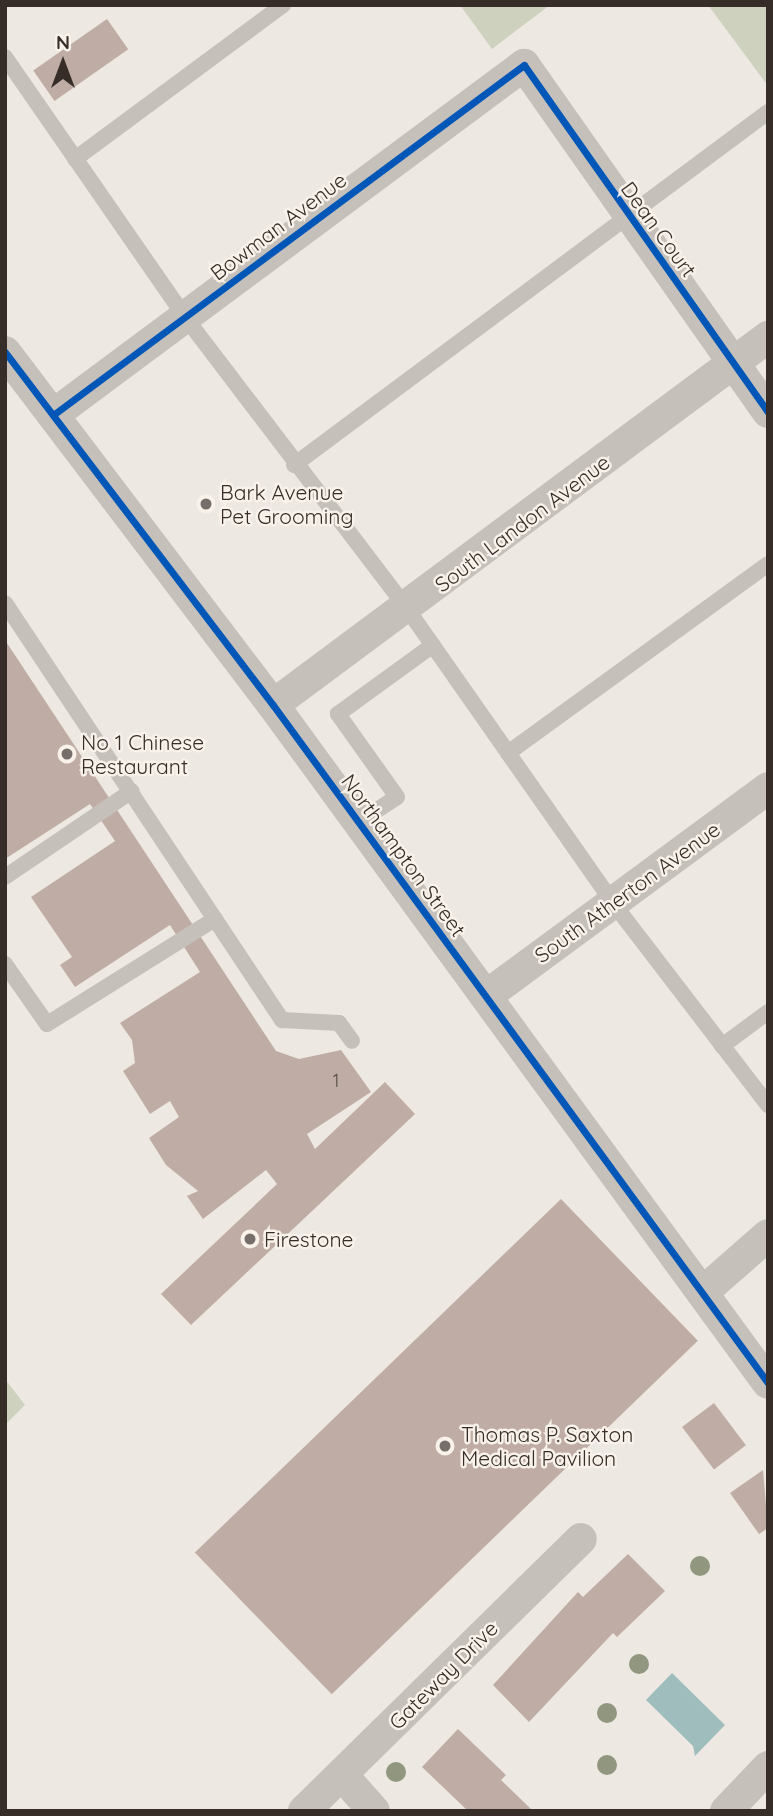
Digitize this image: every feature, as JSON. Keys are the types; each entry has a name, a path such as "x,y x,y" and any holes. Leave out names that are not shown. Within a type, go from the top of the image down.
{"street":[{"name":"Dean Court","path":"524,65 627,217 768,412"},
{"name":"Bowman Avenue","path":"53,415 524,65"},
{"name":"South Landon Avenue","path":"273,705 408,610 768,337"},
{"name":"Northampton Street","path":"5,352 273,705 768,1383"},
{"name":"South Atherton Avenue","path":"486,996 768,788"},
{"path":"703,1292 768,1235"},
{"name":"Gateway Drive","path":"303,1811 581,1539"},
{"path":"726,1811 768,1767"},
{"path":"342,1775 374,1811"}],"lane":[{"path":"75,159 283,5"},
{"path":"6,59 185,317 294,465 408,610 612,903 768,1105"},
{"path":"294,465 768,112"},
{"path":"508,753 768,564"},
{"path":"5,603 282,1020 339,1023 352,1041"},
{"path":"359,822 397,797 338,714 433,645"},
{"path":"5,877 132,791"},
{"path":"5,964 47,1024 215,919"},
{"path":"722,1046 768,1012"}],"green space":[{"path":"460,5 550,5 492,49"},
{"path":"708,5 768,5 768,86"},
{"path":"5,1379 25,1405 5,1425"}],"water":[{"path":"672,1673 725,1725 695,1756 693,1746 646,1700"}],"building":[{"path":"107,19 128,49 54,101 33,71"},
{"path":"5,640 276,1051 299,1059 341,1050 371,1092 307,1134 315,1149 385,1082 415,1114 191,1325 161,1294 277,1184 266,1170 203,1219 187,1196 198,1191 166,1165 149,1138 179,1117 170,1101 150,1114 123,1071 135,1063 132,1040 120,1023 200,972 170,925 75,987 60,965 72,957 31,897 115,841 90,804 5,859"},
{"name":"Thomas P. Saxton Medical Pavilion","path":"561,1199 698,1341 332,1694 195,1553"},
{"path":"714,1403 746,1445 714,1469 682,1427"},
{"path":"763,1470 768,1528 759,1534 730,1493"},
{"path":"628,1554 665,1591 617,1637 613,1633 529,1722 493,1685 578,1592 583,1597"},
{"path":"458,1729 506,1775 501,1780 533,1811 468,1811 422,1767"}],"cycle path":[{"path":"53,415 524,65 768,412"},
{"path":"5,352 273,705 768,1383"}],"place":[{"name":"Bark Avenue Pet Grooming","path":"206,504"},
{"name":"No 1 Chinese Restaurant","path":"67,754"},
{"name":"Firestone","path":"250,1239"},
{"name":"Thomas P. Saxton Medical Pavilion","path":"445,1446"}]}
